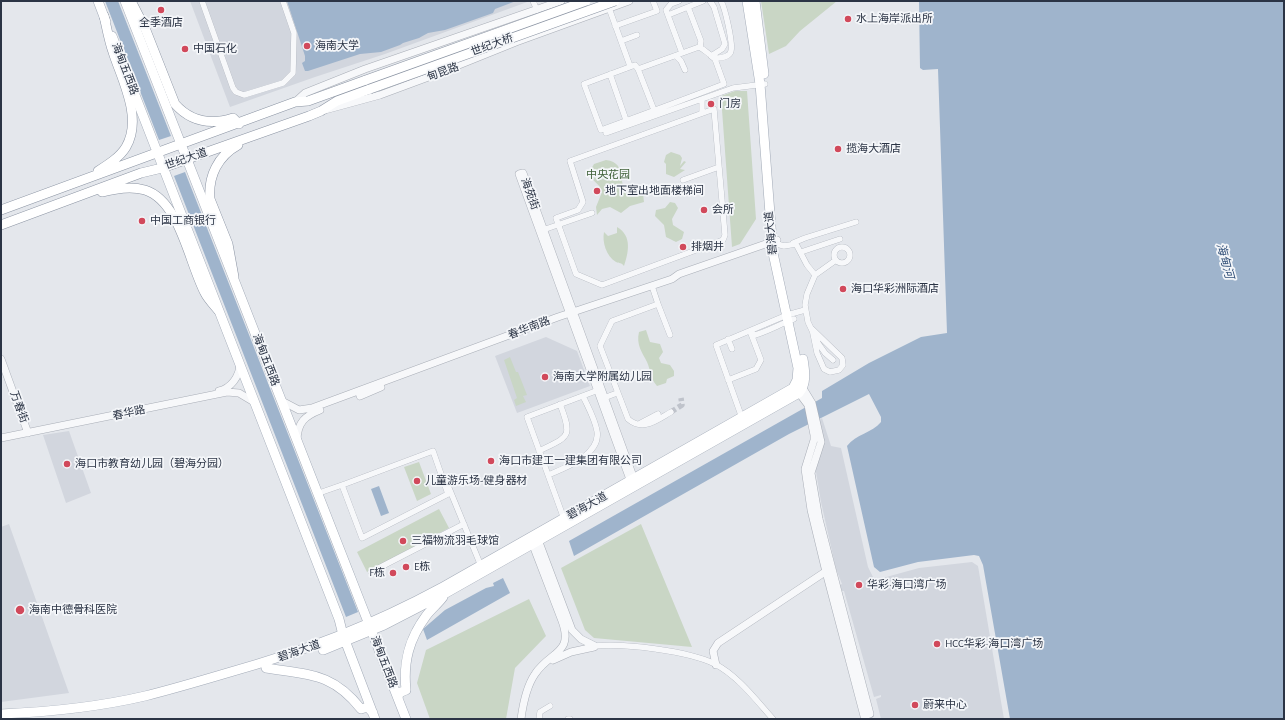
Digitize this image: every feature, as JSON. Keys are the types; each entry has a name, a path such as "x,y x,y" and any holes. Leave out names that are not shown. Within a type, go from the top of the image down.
{"main road":[{"name":"海甸五西路","path":"98,1 339,619 344,638 374,716"},
{"name":"海甸五西路","path":"125,1 406,719"},
{"path":"131,1 144,28 175,104 184,113 200,120 219,122 233,118 239,124"},
{"name":"世纪大桥","path":"366,80 586,1"},
{"name":"碧海大道","path":"747,1 762,84"},
{"name":"碧海大道","path":"755,1 774,243 790,317 798,368 798,386"},
{"name":"世纪大桥","path":"370,89 612,5"},
{"path":"80,181 85,176 104,167 122,153 130,138 132,127 132,115 129,100 111,45 104,16"},
{"name":"世纪大道","path":"1,210 182,145 295,102 308,101 366,80"},
{"name":"世纪大道","path":"1,225 142,173 188,159 321,111 337,101 370,89"},
{"path":"234,277 228,244 210,199 210,185 217,164 241,140"},
{"path":"81,195 133,188 148,191 161,200 175,219 205,293 218,310"},
{"name":"碧海大道","path":"371,627 481,566 534,540 564,519 633,483 798,386"},
{"name":"碧海大道","path":"22,719 129,705 266,668 371,627 445,593 798,386"},
{"path":"398,698 400,693 406,690 405,665 413,636 426,616 445,593"},
{"name":"碧海大道","path":"1,714 95,705 145,696 344,638"},
{"path":"266,668 307,673 320,677 338,686 361,709 368,707 374,716"}],"street":[{"path":"203,1 236,87 244,92 281,80 290,72 291,34 282,1"},
{"path":"533,1 540,9 543,19 550,29"},
{"path":"295,102 305,93 365,70 561,1"},
{"name":"甸昆路","path":"321,111 363,100 428,78 612,5 629,1"},
{"path":"615,26 657,11 653,1"},
{"path":"679,1 667,8 679,54 685,70"},
{"path":"668,15 703,1"},
{"path":"710,1 725,44 722,49 711,56"},
{"path":"711,56 718,58 725,57 731,50 728,28 721,1"},
{"path":"612,5 615,26 630,66"},
{"path":"688,7 701,41 700,47"},
{"path":"621,41 637,35"},
{"path":"654,110 638,69 635,65 584,84 600,130 626,120 654,110 724,84 715,59 700,47"},
{"path":"638,69 700,47"},
{"path":"610,74 626,120"},
{"path":"606,133 742,85 762,84"},
{"path":"702,99 702,113"},
{"path":"714,109 719,167 725,235 723,240 638,273 602,285 576,274 556,218 578,210 583,202 570,161 714,109"},
{"path":"683,180 719,167"},
{"name":"海苑街","path":"542,231 519,174 523,173 542,231 633,483"},
{"path":"542,231 592,212"},
{"path":"774,243 784,246 856,222"},
{"path":"801,252 840,239"},
{"name":"春华南路","path":"282,401 299,410 312,408 652,288 672,279 679,274 774,243"},
{"path":"793,243 796,244 807,265 815,275"},
{"path":"833,360 821,347 805,310 807,294 815,275 836,260"},
{"path":"652,288 670,335"},
{"path":"658,304 612,321 600,346 626,416 630,421 639,425 647,425 671,412"},
{"path":"750,331 755,336 769,326 805,310"},
{"name":"春华南路","path":"297,439 299,426 302,420 314,413 572,315"},
{"path":"812,329 842,358 843,365 839,370 830,372 824,369 817,353 812,329"},
{"path":"742,418 716,346 718,343 750,331"},
{"path":"728,380 756,369 761,360 750,331"},
{"path":"728,339 732,349"},
{"name":"万春街","path":"1,359 26,432"},
{"name":"春华路","path":"1,438 223,390 237,377 240,365"},
{"name":"万春街","path":"1,368 26,432"},
{"path":"798,386 808,400 821,442 811,473 829,572 864,716 870,714 829,572"},
{"path":"564,519 528,416 600,390"},
{"name":"春华路","path":"1,434 26,432 227,392 240,394 254,402"},
{"path":"603,398 617,393"},
{"path":"548,475 572,464 590,452 594,447 598,437 597,430 583,396"},
{"path":"539,451 564,439 567,434 568,428 560,404"},
{"path":"639,425 658,414"},
{"path":"318,494 433,451 434,453"},
{"path":"342,485 362,538 448,494 434,453"},
{"path":"405,464 434,453"},
{"path":"434,453 481,566"},
{"path":"371,572 464,524"},
{"path":"534,540 572,630 581,639 595,646"},
{"path":"523,719 525,699 531,681 540,667 561,649 566,638 564,627 534,540"},
{"path":"716,665 713,651 718,643 829,572"},
{"path":"523,719 530,690 540,672 546,666 563,655 595,646 615,645 655,649 693,657 716,665 750,694 773,719"},
{"path":"539,719 540,712 550,706"}],"shaded area":[{"name":"海南大学","path":"190,1 530,1 385,54 230,107"},
{"name":"海南大学附属幼儿园","path":"546,337 577,351 590,386 517,413 495,356"},
{"name":"华彩·海口湾广场","path":"822,418 831,446 841,448 868,567 873,577 879,579 919,568 972,562 978,566 1004,719 881,719 876,699 881,697 881,695 874,697 844,591 842,591 840,585 842,584 836,569 821,502 815,466 812,425"},
{"name":"海口市教育幼儿园（碧海分园）","path":"69,431 91,493 66,503 43,435"},
{"name":"海南中德骨科医院","path":"9,524 69,693 1,702 1,527"}],"green space":[{"path":"761,1 837,1 800,31 786,46 769,54"},
{"path":"735,91 747,91 756,219 740,244 732,247 721,96"},
{"path":"671,152 680,155 682,158 680,166 684,161 686,162 680,169 685,170 674,177 666,174 666,164 664,162 666,155"},
{"name":"中央花园","path":"606,160 613,162 618,166 623,186 626,190 634,194 643,194 644,202 630,206 621,213 610,207 602,209 597,215 596,207 602,192 589,173 594,164"},
{"path":"670,202 675,203 678,208 672,219 673,225 684,232 682,239 676,242 666,237 664,225 655,216 656,210 665,208"},
{"path":"617,227 625,235 628,245 624,266 616,262 607,253 604,244 604,232 608,236 617,233"},
{"path":"646,330 650,342 660,344 663,352 659,358 661,363 670,365 674,371 674,376 667,379 666,383 657,386 641,352 638,341 639,332"},
{"path":"510,357 527,395 523,396 526,402 516,406 514,400 517,398 504,360"},
{"name":"儿童游乐场-健身器材","path":"419,462 431,494 417,501 404,467"},
{"name":"三福物流羽毛球馆","path":"439,509 449,528 367,572 357,552"},
{"path":"641,524 692,647 594,638 585,630 561,568"},
{"path":"529,599 546,636 515,668 506,719 430,719 417,683 426,650"}],"water":[{"path":"105,1 118,1 171,136 159,140"},
{"path":"287,1 516,1 495,9 493,13 445,30 428,33 419,38 381,52 360,54 305,71 302,63 305,61 305,56"},
{"name":"海甸河","path":"919,1 1284,1 1284,719 1010,719 983,565 979,556 974,555 918,562 880,572 874,567 847,446 881,422 881,417 869,394 789,434 574,556 569,541 822,398 822,391 869,363 921,337 947,333 938,69 923,70 920,68"},
{"path":"185,172 358,612 346,617 174,176"},
{"path":"379,486 389,513 381,516 371,489"},
{"path":"503,578 510,593 427,640 423,629 445,610 486,588 494,586 493,583"}],"tunnel":[{"path":"671,412 682,405 681,398"}],"place":[{"name":"全季酒店","path":"161,10"},
{"name":"水上海岸派出所","path":"848,19"},
{"name":"海南大学","path":"307,46"},
{"name":"中国石化","path":"185,49"},
{"name":"门房","path":"711,104"},
{"name":"揽海大酒店","path":"838,149"},
{"name":"地下室出地面楼梯间","path":"597,191"},
{"name":"会所","path":"704,210"},
{"name":"中国工商银行","path":"142,221"},
{"name":"排烟井","path":"683,247"},
{"name":"海口华彩洲际酒店","path":"843,289"},
{"name":"海南大学附属幼儿园","path":"545,377"},
{"name":"海口市建工一建集团有限公司","path":"491,461"},
{"name":"海口市教育幼儿园（碧海分园）","path":"67,464"},
{"name":"儿童游乐场-健身器材","path":"417,481"},
{"name":"三福物流羽毛球馆","path":"403,541"},
{"name":"E栋","path":"406,567"},
{"name":"F栋","path":"393,573"},
{"name":"华彩·海口湾广场","path":"859,585"},
{"name":"海南中德骨科医院","path":"20,610"},
{"name":"HCC华彩·海口湾广场","path":"937,644"},
{"name":"蔚来中心","path":"915,705"}]}
